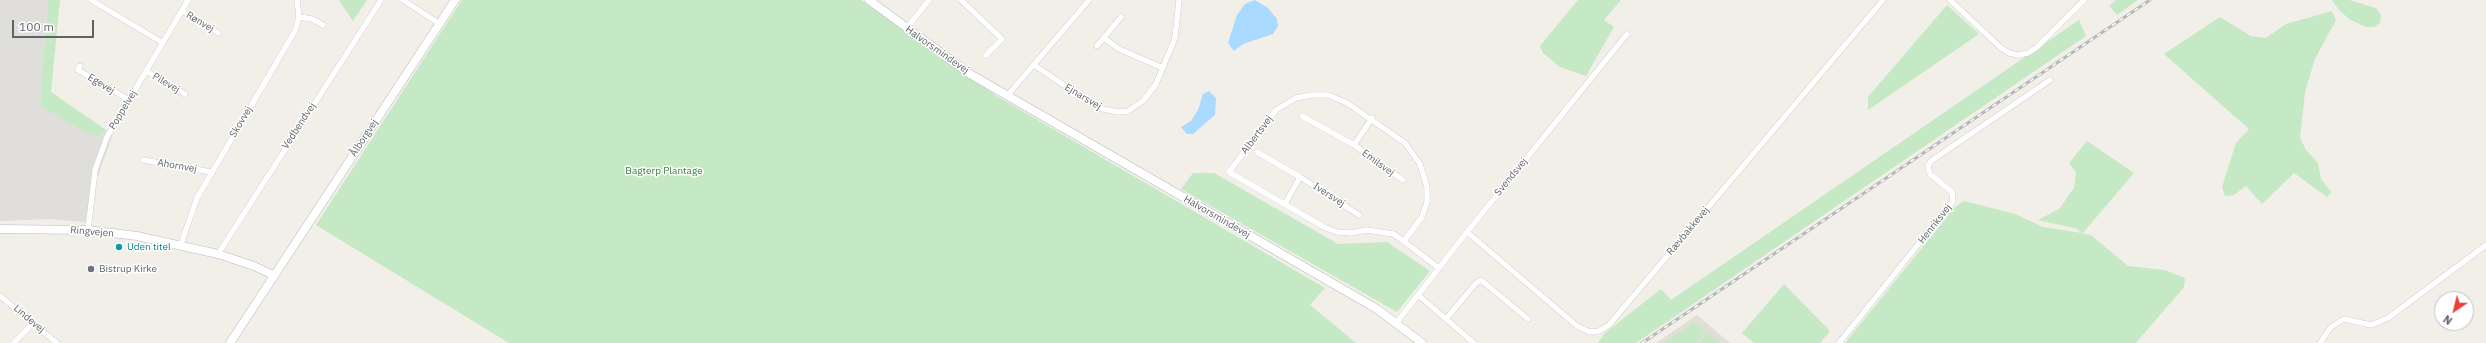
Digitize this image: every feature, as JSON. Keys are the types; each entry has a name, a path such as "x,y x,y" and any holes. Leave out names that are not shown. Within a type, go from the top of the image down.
{"street":[{"path":"90,0 163,43"},
{"name":"Poppelvej","path":"88,230 95,170 107,137 188,0"},
{"path":"297,0 300,17 312,19 323,25"},
{"name":"Vedbendvej","path":"218,254 381,0"},
{"path":"403,0 440,24"},
{"name":"Ålborgvej","path":"230,343 273,275 455,0"},
{"name":"Halvorsmindevej","path":"869,0 906,29 1007,96 1397,322 1422,343"},
{"path":"906,29 929,0"},
{"path":"961,0 1002,40 986,55"},
{"path":"1007,96 1089,0"},
{"name":"Ejnarsvej","path":"1034,65 1098,108 1118,112 1128,111 1144,100 1156,84 1175,38 1179,0"},
{"name":"Rævbakkevej","path":"1467,232 1577,326 1590,332 1599,331 1609,325 1883,0"},
{"path":"1950,0 2000,47 2009,53 2018,55 2028,53 2037,47 2084,0"},
{"name":"Rønvej","path":"182,12 218,33"},
{"path":"1097,46 1122,16"},
{"name":"Skovvej","path":"181,244 191,212 211,172 295,31 300,17"},
{"name":"Svendsvej","path":"1397,322 1467,232 1627,34"},
{"path":"1104,38 1119,49 1163,68"},
{"name":"Egevej","path":"80,66 78,70 129,100"},
{"name":"Pilevej","path":"146,71 186,94"},
{"name":"Henriksvej","path":"1839,343 1953,201 1952,192 1930,174 1928,166 1931,161 2050,80"},
{"name":"Albertsvej","path":"1404,241 1422,217 1427,202 1425,176 1415,154 1405,143 1372,118 1348,103 1328,95 1311,95 1296,98 1276,110 1229,172 1324,227 1337,232 1381,230 1394,234 1439,268"},
{"name":"Emilsvej","path":"1302,116 1354,145 1403,180"},
{"name":"Emilsvej","path":"1354,145 1372,118"},
{"name":"Iversvej","path":"1257,152 1300,177 1359,215"},
{"name":"Ahornvej","path":"143,160 211,172"},
{"path":"1285,204 1300,177"},
{"name":"Ringvejen","path":"0,229 88,230 181,244 254,266 273,275"},
{"path":"2320,343 2331,327 2344,319 2371,325 2388,318 2486,245"},
{"path":"1446,319 1476,283 1481,280 1528,319"},
{"path":"1418,295 1474,343"},
{"name":"Lindevej","path":"0,296 57,343"},
{"path":"14,343 33,323"}],"shaded area":[{"path":"0,0 48,0 40,106 99,137 106,130 113,134 95,184 92,223 52,219 0,221"},
{"path":"1697,315 1730,343 1656,343"}],"green space":[{"path":"48,0 60,0 51,92 106,130 99,137 87,133 40,106"},
{"path":"339,0 367,0 353,21"},
{"name":"Bagterp Plantage","path":"462,0 861,0 995,95 1325,288 1310,305 1356,343 509,343 316,225"},
{"path":"1578,0 1621,0 1604,20 1614,27 1586,76 1560,67 1543,53 1540,46"},
{"path":"2116,0 2138,0 2117,15 2109,6"},
{"path":"2332,0 2349,0 2376,8 2381,15 2380,23 2374,27 2366,27 2349,19 2339,10"},
{"path":"1947,5 1979,34 1868,110 1868,97"},
{"path":"2332,11 2336,20 2315,59 2305,92 2300,138 2306,150 2318,163 2321,179 2331,192 2327,197 2294,173 2262,204 2246,186 2234,195 2225,196 2222,187 2236,143 2249,129 2164,54 2220,17 2251,36 2266,38 2286,24"},
{"path":"2079,20 2086,36 1636,343 1598,343 1605,333 1661,289 1671,300"},
{"path":"2087,141 2134,173 2082,234 2091,235 2128,266 2164,270 2185,278 2184,287 2136,343 1845,343 1955,207 1964,201 2015,214 2043,227 2082,233 2077,229 2038,220 2059,209 2074,188 2076,172 2069,163"},
{"path":"1193,173 1214,173 1338,244 1387,242 1430,271 1397,312 1181,189"},
{"path":"1784,284 1830,331 1820,343 1754,343 1742,333"},
{"path":"1694,322 1705,332 1695,343 1664,343"},
{"path":"1708,333 1720,343 1699,343"}],"water":[{"path":"1255,0 1268,8 1277,19 1278,26 1273,34 1243,44 1234,51 1228,43 1237,15 1245,4"},
{"path":"1209,91 1216,98 1215,115 1193,134 1187,134 1181,127 1191,121 1198,110 1203,94"}],"railway":[{"path":"1642,343 2150,0"}],"place":[{"name":"Uden titel","path":"119,247"},
{"name":"Bistrup Kirke","path":"91,269"}]}
